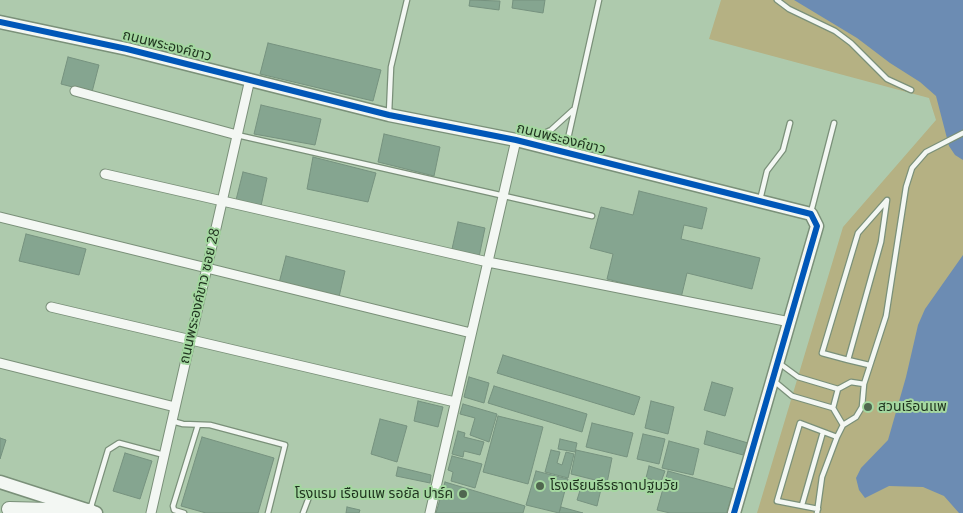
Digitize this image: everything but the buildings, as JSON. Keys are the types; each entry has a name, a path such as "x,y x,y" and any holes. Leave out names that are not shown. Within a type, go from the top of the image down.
{"main road":[{"path":"10,509 93,512"}],"street":[{"name":"ถนนพระองค์ขาว","path":"0,22 126,49 389,115 520,141 810,214"},
{"name":"ถนนพระองค์ขาว ซอย 28","path":"151,513 250,79"},
{"path":"75,91 237,135"},
{"path":"430,513 502,196 520,141"},
{"path":"105,174 488,262 790,322"},
{"path":"734,513 817,226 810,214"},
{"path":"0,217 471,332"},
{"path":"51,307 455,402"},
{"path":"0,363 175,407"},
{"path":"0,482 93,512"}],"lane":[{"path":"389,115 391,67 407,0"},
{"path":"565,153 572,125 573,110 599,0"},
{"path":"777,0 789,9 835,31 851,43 887,79 911,90"},
{"path":"520,141 551,130 573,110"},
{"path":"759,201 767,170 783,150 790,123"},
{"path":"810,214 834,123"},
{"path":"837,438 800,424 777,501 802,505 818,511 822,477 837,438 843,425 856,417 862,407 864,384 869,365 886,316 906,187 912,168 926,152 963,133"},
{"path":"237,135 592,216"},
{"path":"848,360 881,242 887,200 858,233 822,353 848,360 869,365"},
{"path":"778,362 798,377 838,389"},
{"path":"773,380 792,396 833,408 843,425"},
{"path":"833,408 838,389 850,382 864,384"},
{"path":"172,421 210,425 285,446 268,513"},
{"path":"184,513 174,510 173,506 198,425"},
{"path":"802,505 823,432"},
{"path":"93,512 108,450 120,443 164,455"},
{"path":"303,513 309,496"}],"shaded area":[{"path":"721,0 963,0 963,513 757,513 843,227 936,120 929,98 709,39"}],"water":[{"path":"794,0 963,0 963,160 955,155 949,146 936,96 920,82 890,63 857,38"},
{"path":"963,255 963,513 959,513 944,496 923,487 889,486 865,498 859,490 856,478 861,468 888,440 906,377 918,325 925,309"}],"cycle path":[{"path":"0,22 127,49 389,115 516,140 811,214 817,226 734,513"}],"place":[{"name":"สวนเรึอนเเพ","path":"868,407"},
{"name":"โรงเรียนธีรธาดาปฐมวัย","path":"540,486"},
{"name":"โรงแรม เรือนแพ รอยัล ปาร์ค","path":"463,494"}]}
